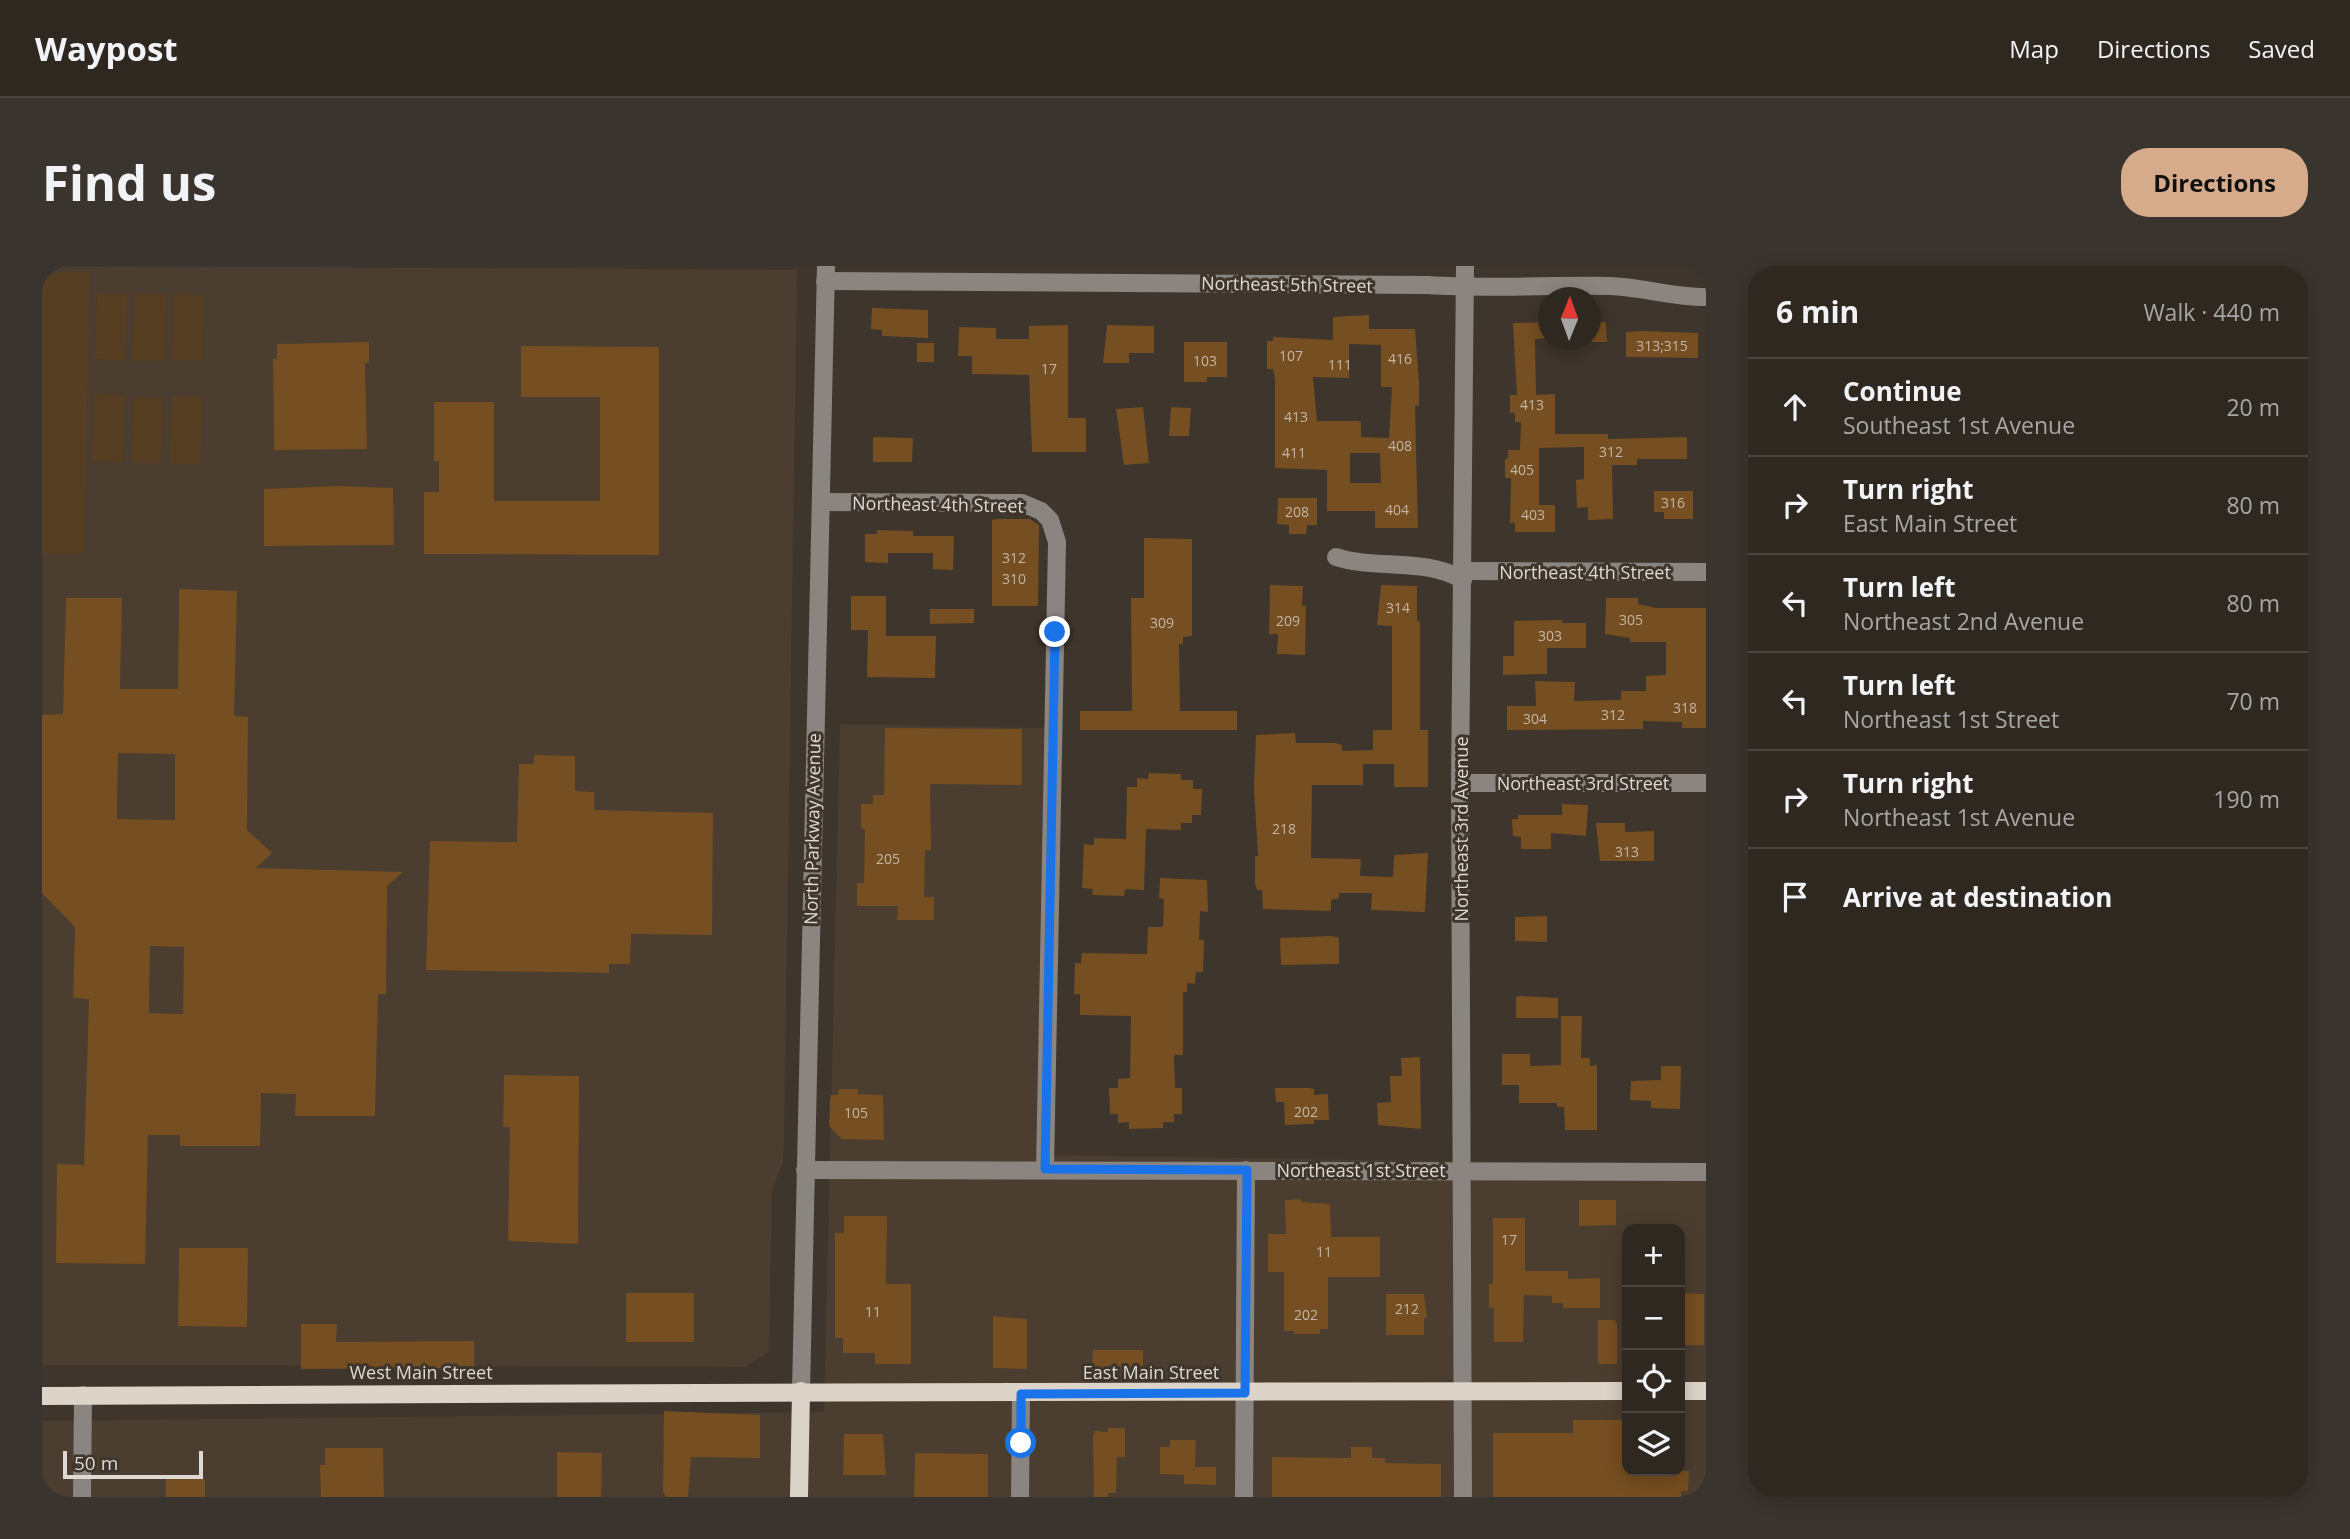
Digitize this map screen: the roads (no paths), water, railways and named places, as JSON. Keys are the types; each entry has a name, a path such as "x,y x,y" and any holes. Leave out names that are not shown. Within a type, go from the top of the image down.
{"main road":[{"name":"East Main Street","path":"801,1391 1021,1394 1622,1391"},
{"name":"West Main Street","path":"42,1396 801,1391"},
{"path":"799,1497 801,1391"},
{"path":"1685,1391 1706,1391"}],"street":[{"name":"Northeast 3rd Avenue","path":"1463,1497 1460,783 1465,266"},
{"name":"Northeast 5th Street","path":"826,273 1144,274 1465,288 1614,286 1663,295 1706,297"},
{"name":"North Parkway Avenue","path":"801,1391 826,273"},
{"name":"Northeast 4th Street","path":"821,502 1022,503 1041,511 1050,520 1057,542 1045,1169"},
{"name":"Northeast 4th Street","path":"1336,557 1357,564 1443,570 1463,575 1706,572"},
{"name":"Northeast 3rd Street","path":"1460,783 1706,783"},
{"name":"Northeast 1st Street","path":"805,1170 1706,1172"},
{"path":"1244,1497 1247,1170"},
{"path":"1020,1497 1021,1394"},
{"path":"82,1497 83,1395"}]}
